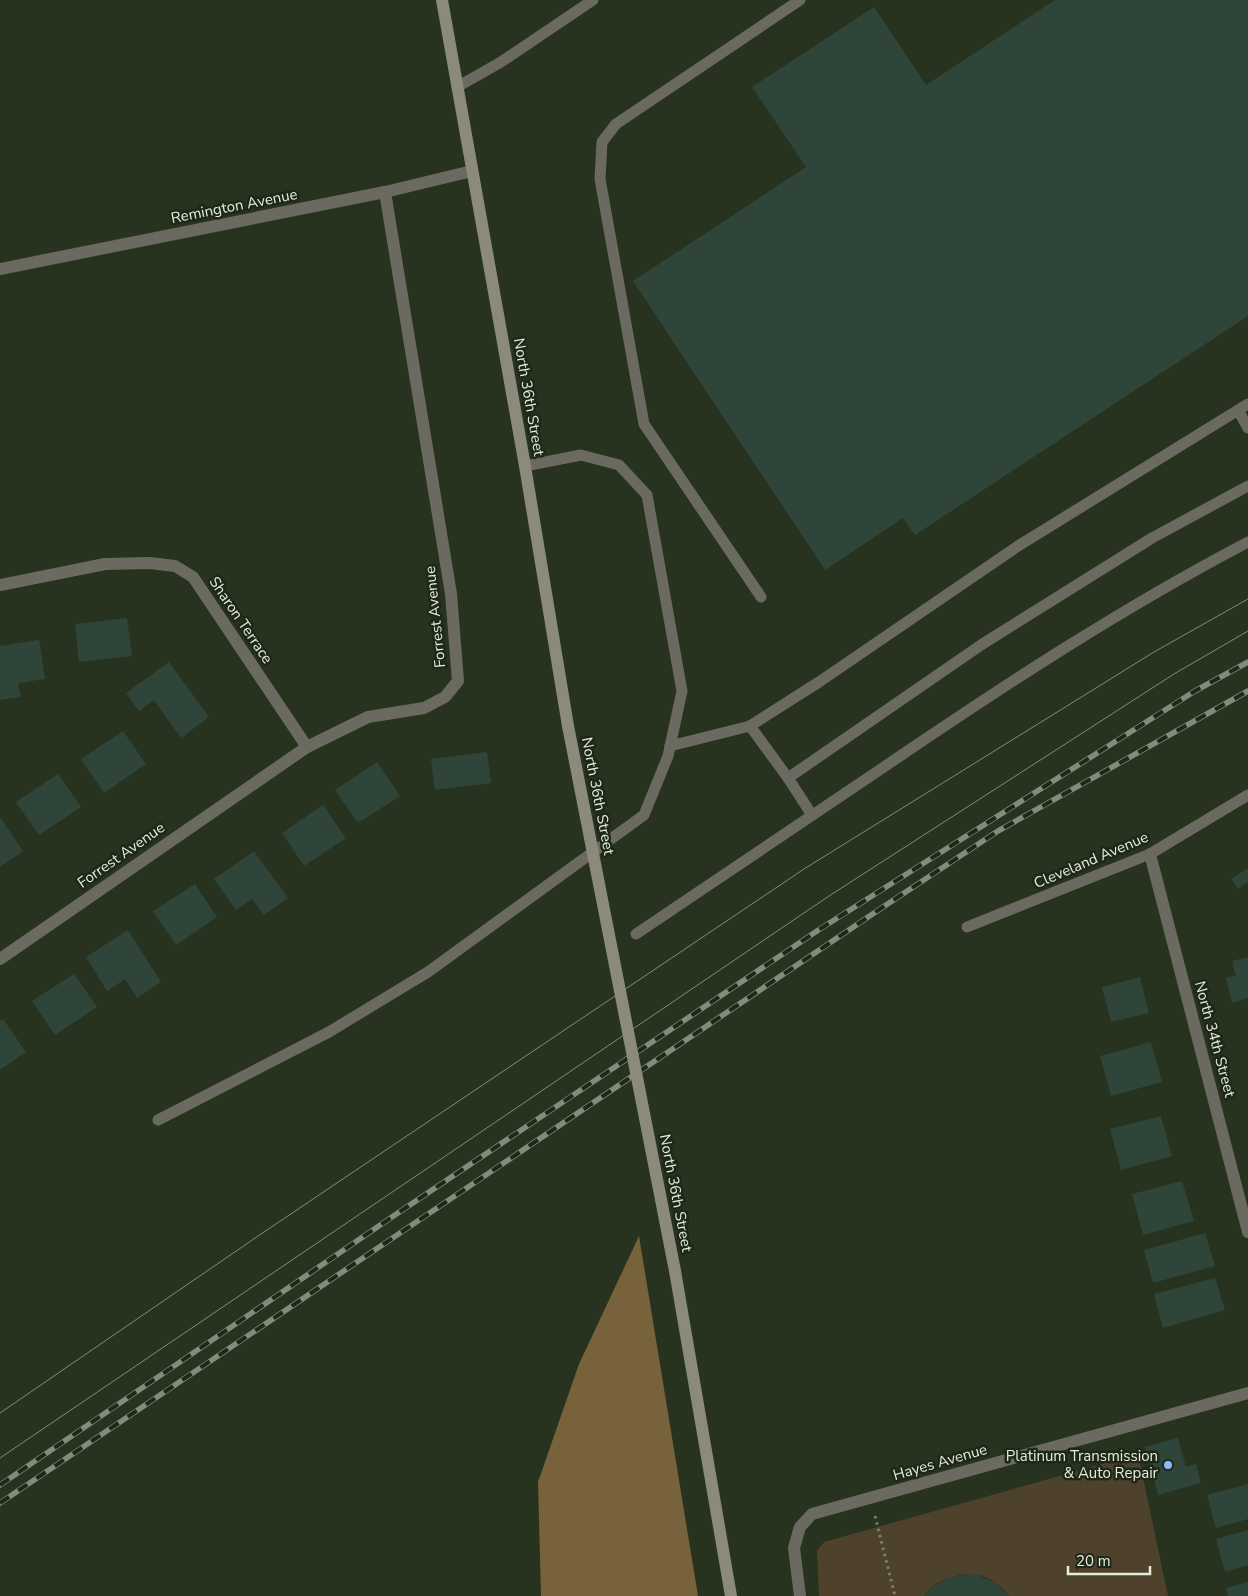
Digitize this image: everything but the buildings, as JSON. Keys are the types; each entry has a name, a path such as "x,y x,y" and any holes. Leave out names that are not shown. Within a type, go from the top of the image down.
{"street":[{"name":"North 36th Street","path":"442,0 525,466 568,726 675,1272 731,1596"},
{"name":"Remington Avenue","path":"0,269 385,192 472,171"},
{"name":"Forrest Avenue","path":"0,959 307,747 368,717 424,708 446,697 458,681 451,594 385,192"},
{"name":"Sharon Terrace","path":"0,586 105,564 175,566 193,577 307,747"},
{"name":"North 34th Street","path":"1150,854 1248,1232"},
{"name":"Hayes Avenue","path":"800,1596 794,1548 800,1527 812,1514 1248,1393"}],"lane":[{"path":"457,87 502,62 593,0"},
{"path":"761,597 644,424 600,179 602,142 616,124 800,0"},
{"path":"670,746 750,726 1018,546 1243,407 1248,428"},
{"path":"158,1120 346,1022 428,972 644,815 668,756 682,691 647,495 619,466 581,454 525,466"},
{"path":"788,778 981,645 1028,615 1152,538 1248,486"},
{"path":"636,934 1012,681 1122,612 1248,542"},
{"path":"750,726 812,815"},
{"name":"Cleveland Avenue","path":"967,927 1150,854 1248,795"}],"path":[{"path":"871,1498 895,1596"}],"shaded area":[{"path":"639,1236 698,1596 541,1596 538,1482 579,1364"},
{"path":"1138,1454 1168,1596 1010,1596 991,1580 970,1574 948,1578 928,1590 924,1596 819,1596 817,1551 824,1542"}],"tram line":[{"path":"0,1413 261,1234 804,869 1154,652 1248,599"},
{"path":"0,1458 829,896 1174,674 1248,631"}],"railway":[{"path":"0,1485 392,1217 820,929 1195,691 1248,662"},
{"path":"0,1503 998,831 1248,691"}],"place":[{"name":"Platinum Transmission & Auto Repair","path":"1168,1465"}]}
